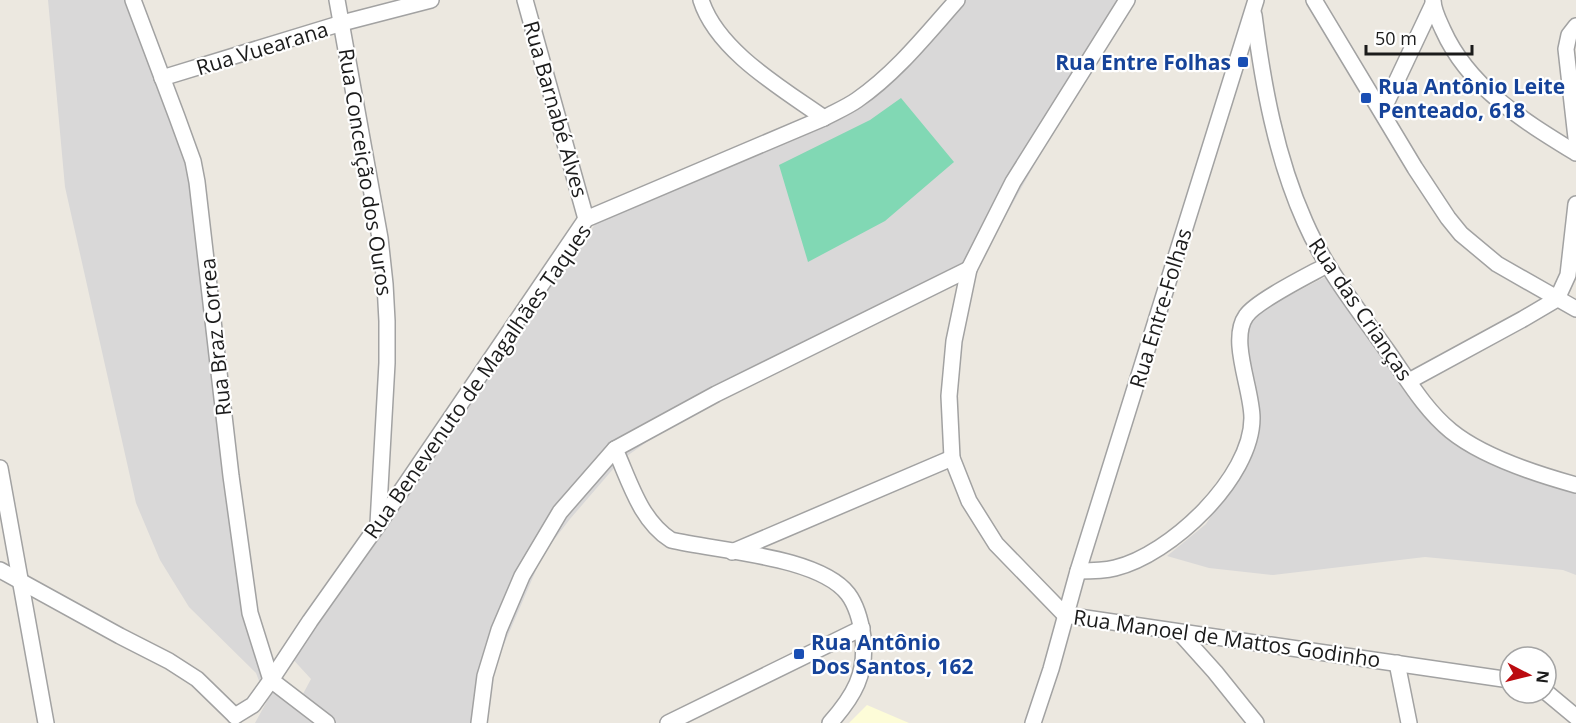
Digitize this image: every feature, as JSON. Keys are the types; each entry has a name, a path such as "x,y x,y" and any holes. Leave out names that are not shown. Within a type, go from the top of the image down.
{"street":[{"name":"Rua Braz Correa","path":"133,0 193,161 246,589 250,613 271,680"},
{"name":"Rua Conceição dos Ouros","path":"337,0 380,238 385,284 387,363 378,525"},
{"name":"Rua Vuearana","path":"162,78 342,23 431,0"},
{"name":"Rua Barnabé Alves","path":"525,0 586,219"},
{"path":"701,0 713,25 729,45 754,67 824,118"},
{"name":"Rua Benevenuto de Magalhães Taques","path":"236,720 253,705 271,680 586,219 824,118 855,101 877,85 957,0"},
{"name":"Rua Manoel de Mattos Godinho","path":"1127,0 1013,182 969,268 954,342 949,396 952,458 969,501 996,543 1065,615 1498,678"},
{"path":"1314,0 1420,176 1461,234 1497,264 1576,309"},
{"path":"1382,112 1433,2"},
{"path":"1433,2 1451,46 1472,75 1524,121 1576,153"},
{"name":"Rua das Crianças","path":"1254,4 1270,117 1279,151 1305,223 1327,265 1431,411 1450,430 1464,440 1526,468 1576,485"},
{"name":"Rua Entre-Folhas","path":"1033,723 1254,4"},
{"path":"1576,26 1569,35 1566,49 1576,138"},
{"path":"1409,381 1557,299 1568,275 1576,204"},
{"path":"1078,571 1116,568 1138,559 1184,530 1219,494 1245,452 1250,439 1252,404 1239,340 1241,327 1247,315 1257,306 1327,265"},
{"path":"479,723 485,676 499,630 522,576 560,512 615,449 716,394 969,268"},
{"path":"615,449 646,517 657,531 671,540 793,564 835,582 847,593 855,606 862,628 864,649 862,672 856,688 830,723"},
{"path":"732,552 952,458"},
{"path":"0,468 46,723"},
{"path":"0,570 169,661 197,679 236,720"},
{"path":"668,723 862,628"},
{"path":"1180,633 1256,723"},
{"path":"1397,663 1409,723"},
{"path":"271,680 327,723"},
{"path":"1558,702 1576,717"}],"shaded area":[{"path":"48,0 136,0 189,166 247,619 296,707 311,679 289,655 596,223 865,105 966,0 1130,0 1120,13 974,272 683,416 620,461 543,554 490,677 485,723 255,723 267,701 256,673 189,607 160,560 136,503 65,187"},
{"path":"1327,276 1448,427 1576,490 1576,575 1563,570 1425,557 1273,575 1209,568 1167,556 1206,524 1257,443 1243,334 1262,310"},
{"path":"867,705 909,723 849,723"}],"green space":[{"path":"901,98 954,162 885,221 808,262 779,165 870,120"}],"place":[{"name":"Rua Entre Folhas","path":"1243,62"},
{"name":"Rua Antônio Leite Penteado, 618","path":"1366,98"},
{"name":"Rua Antônio Dos Santos, 162","path":"799,654"}]}
